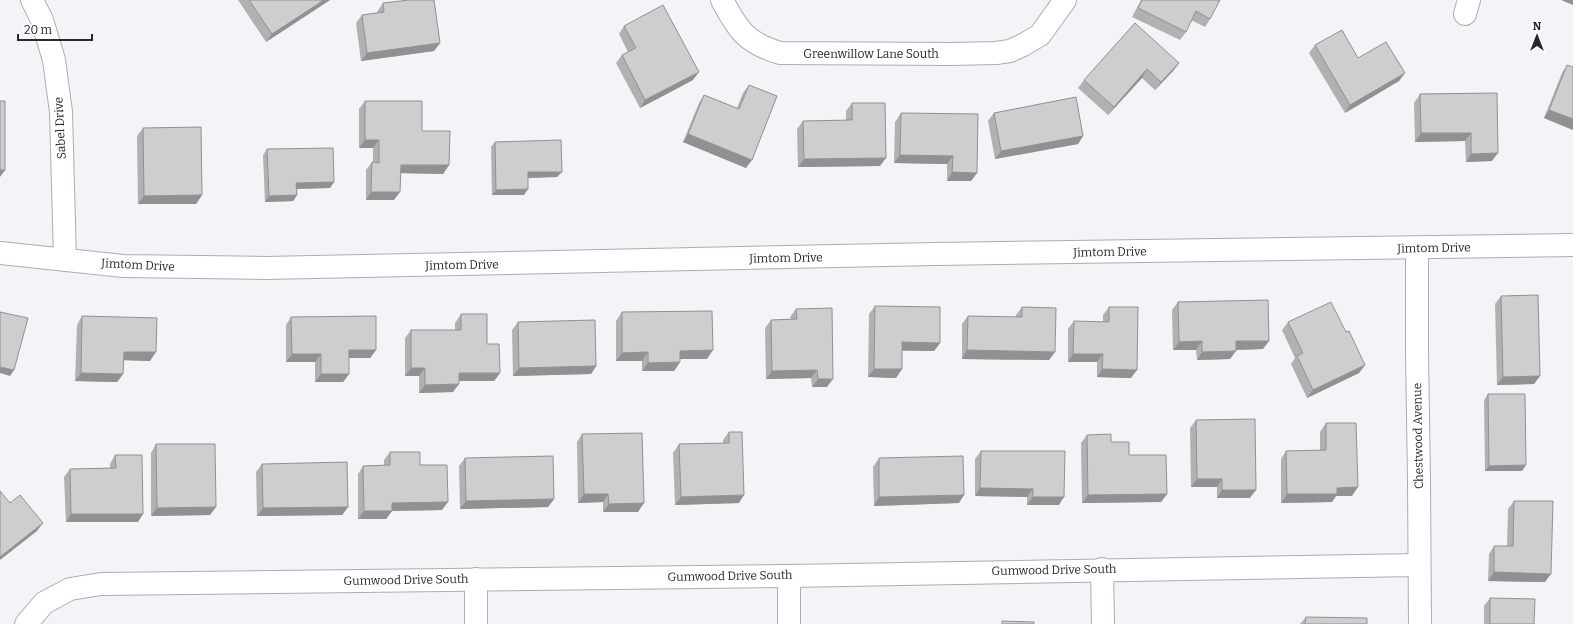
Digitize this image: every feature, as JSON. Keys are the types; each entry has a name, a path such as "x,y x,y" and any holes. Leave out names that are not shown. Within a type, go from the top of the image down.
{"street":[{"name":"Sabel Drive","path":"32,0 42,20 54,60 61,112 65,260"},
{"name":"Greenwillow Lane South","path":"726,8 744,35 766,49 780,53 996,53 1010,51 1040,35 1065,0"},
{"name":"Jimtom Drive","path":"0,253 124,266 265,268 935,254 1573,245"},
{"name":"Chestwood Avenue","path":"1417,248 1416,352 1420,624"},
{"name":"Gumwood Drive South","path":"26,624 44,603 70,589 101,584 789,576 1102,569 1419,565"},
{"path":"1102,569 1103,624"},
{"path":"789,576 789,624"},
{"path":"476,579 476,624"}],"building":[{"path":"249,0 324,0 272,34"},
{"path":"409,0 434,0 440,43 367,53 362,15 384,12 383,3"},
{"path":"1142,0 1220,0 1210,19 1196,11 1186,32 1138,8"},
{"path":"663,5 699,72 645,100 622,55 636,48 624,26"},
{"path":"1135,23 1179,63 1161,82 1147,69 1114,107 1084,80"},
{"path":"1342,30 1358,58 1386,42 1405,73 1350,105 1315,45"},
{"path":"1567,65 1573,67 1573,119 1549,110"},
{"path":"749,85 777,96 752,160 688,134 704,95 739,109"},
{"path":"1497,93 1498,153 1471,154 1471,133 1421,133 1420,94"},
{"path":"1076,97 1083,136 1001,151 994,113"},
{"path":"0,101 5,101 5,170 0,170"},
{"path":"365,101 422,101 422,131 450,131 449,165 401,165 400,192 371,192 372,162 379,163 379,140 365,140"},
{"path":"852,103 885,103 886,158 804,159 803,121 852,120"},
{"path":"901,113 978,114 977,173 952,172 953,156 900,155"},
{"path":"201,127 202,195 144,196 143,128"},
{"path":"561,140 562,172 528,172 528,189 496,190 495,142"},
{"path":"333,148 334,182 296,183 297,195 269,196 267,149"},
{"path":"1538,295 1540,376 1503,377 1501,296"},
{"path":"1268,300 1269,341 1236,341 1236,351 1202,352 1202,341 1179,342 1178,302"},
{"path":"1331,302 1346,332 1349,331 1365,365 1313,390 1297,356 1303,353 1288,322"},
{"path":"875,306 940,307 940,343 902,342 902,369 874,369"},
{"path":"1022,307 1056,308 1055,352 967,350 968,316 1022,317"},
{"path":"1109,307 1138,307 1137,370 1102,369 1103,354 1073,354 1074,321 1109,322"},
{"path":"832,308 833,379 818,379 817,370 772,371 771,320 797,319 796,309"},
{"path":"712,311 713,350 680,351 680,362 648,363 648,352 622,353 622,312"},
{"path":"0,312 28,318 14,370 0,367"},
{"path":"461,314 487,314 487,344 499,344 500,373 459,373 459,384 425,385 425,368 411,368 411,330 461,330"},
{"path":"82,316 157,318 156,352 124,352 123,374 81,373"},
{"path":"376,316 376,350 349,350 349,374 321,374 321,354 292,354 291,317"},
{"path":"595,320 596,366 519,368 518,322"},
{"path":"1488,394 1525,394 1526,465 1489,466"},
{"path":"1255,419 1256,490 1222,490 1222,479 1197,479 1196,420"},
{"path":"1326,423 1356,423 1358,487 1337,488 1337,494 1287,494 1286,451 1326,450"},
{"path":"729,432 742,432 744,495 681,497 679,444 729,443"},
{"path":"642,433 644,503 609,504 608,494 584,494 582,434"},
{"path":"1111,434 1111,442 1129,442 1129,455 1166,455 1167,494 1088,495 1087,435"},
{"path":"156,444 215,444 216,507 157,508"},
{"path":"981,451 1065,451 1064,497 1033,497 1033,489 980,488"},
{"path":"390,452 420,452 420,465 447,465 448,502 392,503 392,511 364,511 363,466 390,465"},
{"path":"115,455 142,455 143,514 71,514 70,469 116,468"},
{"path":"553,456 554,499 466,501 465,458"},
{"path":"963,456 964,495 879,497 879,458"},
{"path":"347,462 348,507 263,508 262,464"},
{"path":"0,491 10,503 20,495 43,523 0,557"},
{"path":"1514,501 1553,501 1551,574 1494,572 1494,546 1513,546"},
{"path":"1490,598 1535,599 1534,624 1490,624"},
{"path":"1306,617 1367,618 1367,624 1305,624"},
{"path":"1002,621 1034,622 1034,624 1002,624"}]}
